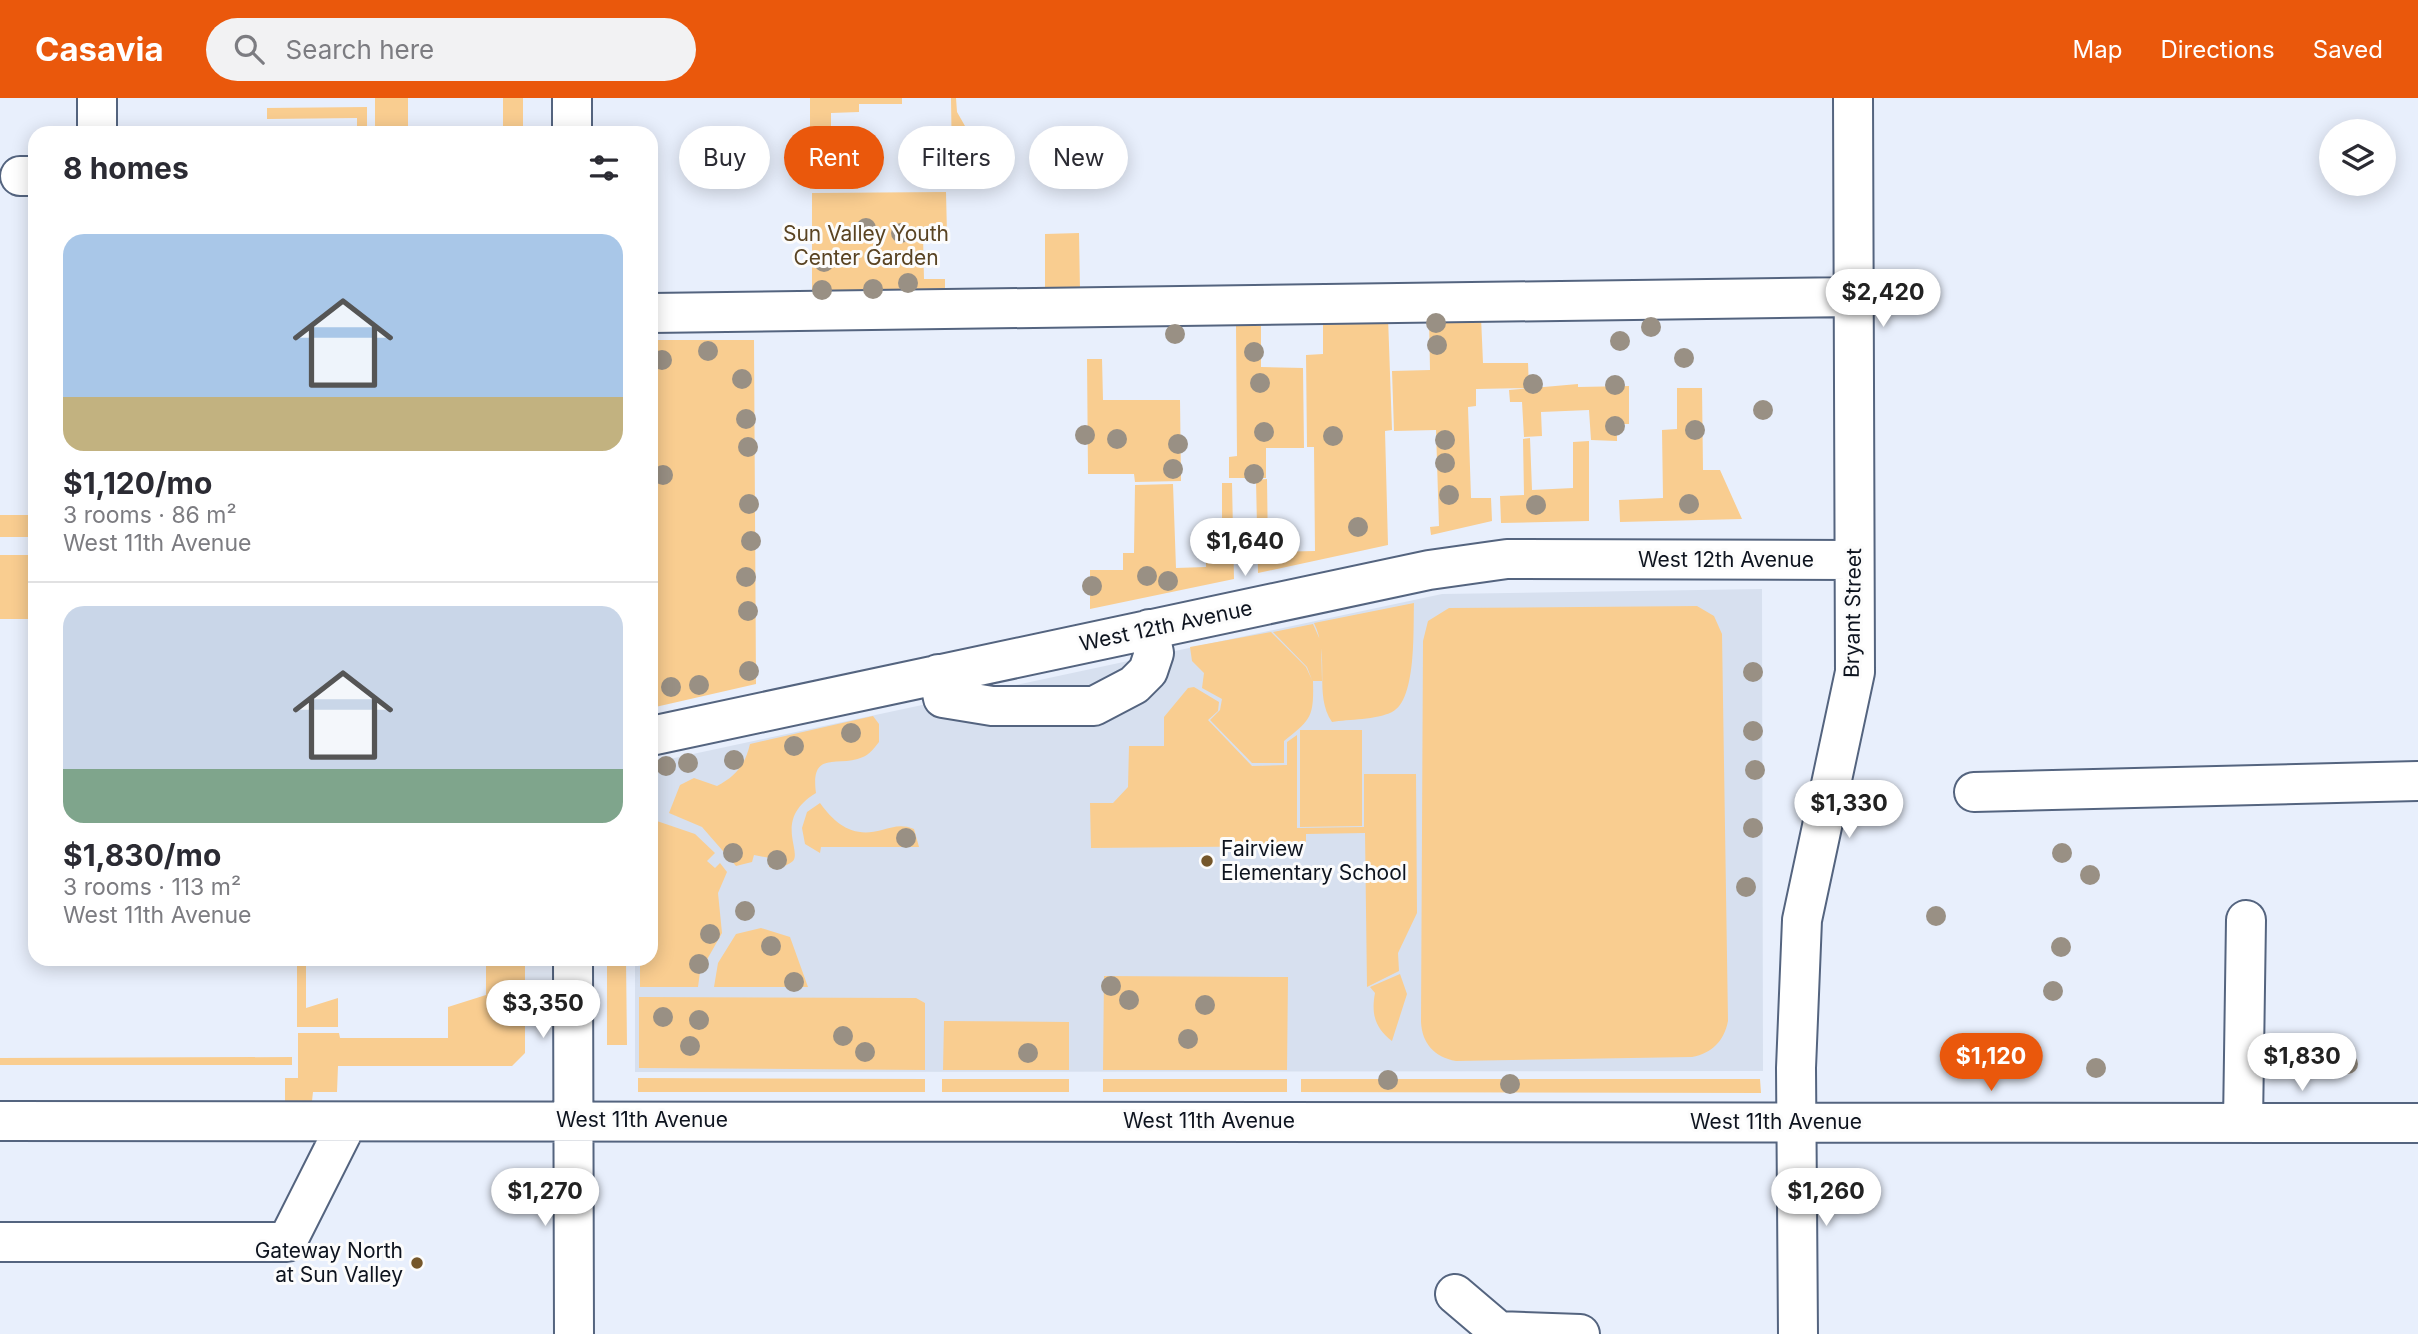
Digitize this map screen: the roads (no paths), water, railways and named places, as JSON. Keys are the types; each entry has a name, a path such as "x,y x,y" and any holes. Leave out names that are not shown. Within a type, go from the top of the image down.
{"street":[{"path":"97,98 97,126"},
{"path":"572,98 572,126"},
{"name":"Bryant Street","path":"1798,1334 1796,1122 1802,920 1855,672 1853,98"},
{"path":"658,313 1853,297"},
{"name":"West 12th Avenue","path":"658,734 1429,570 1507,559 1854,561"},
{"path":"939,674 943,698 992,706 1094,706 1133,685 1148,671 1154,653 1149,629"},
{"path":"1973,792 2418,781"},
{"path":"2243,1123 2246,920"},
{"path":"573,966 574,1334"},
{"name":"West 11th Avenue","path":"0,1121 2418,1123"},
{"path":"0,1242 287,1242 348,1123"},
{"path":"1455,1294 1500,1332 1580,1334"}],"place":[{"name":"Fairview Elementary School","path":"1207,861"},
{"name":"Gateway North at Sun Valley","path":"417,1263"}],"park label":[{"name":"Sun Valley Youth Center Garden","path":"866,246"}]}
